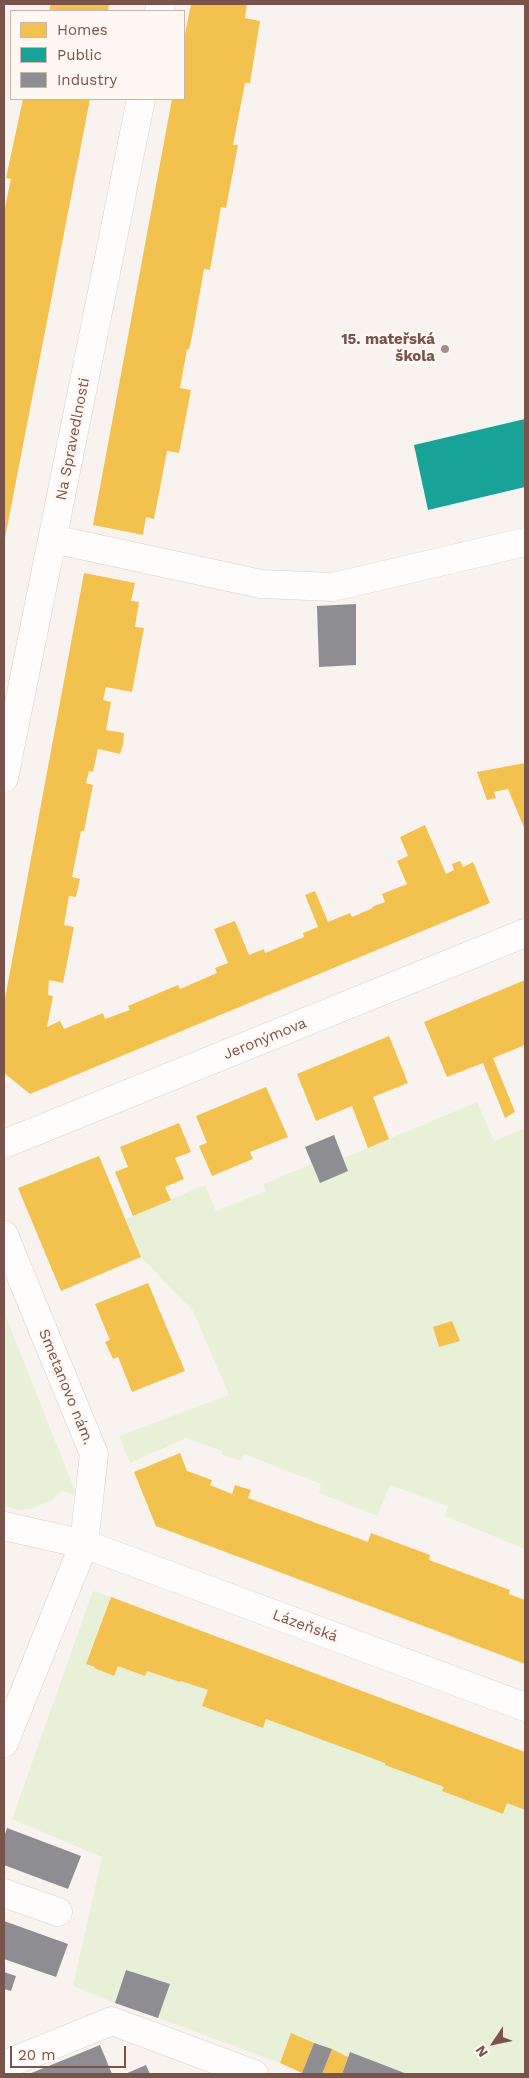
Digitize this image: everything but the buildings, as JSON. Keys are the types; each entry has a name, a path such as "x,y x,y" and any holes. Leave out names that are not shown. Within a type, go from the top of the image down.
{"street":[{"name":"Na Spravedlnosti","path":"4,778 141,100"},
{"path":"53,538 261,584 333,587 525,542"},
{"name":"Jeronýmova","path":"4,1144 525,932"},
{"name":"Smetanovo nám.","path":"4,1235 94,1454 84,1544 4,1743"},
{"path":"4,1526 84,1544"},
{"name":"Lázeňská","path":"84,1544 525,1707"},
{"path":"4,1893 58,1912"},
{"path":"4,2065 112,2021 254,2074"}],"green space":[{"path":"477,1102 494,1141 525,1128 525,1549 445,1516 448,1506 390,1485 377,1516 319,1493 321,1484 244,1454 241,1461 222,1455 222,1451 186,1438 130,1463 119,1436 229,1395 193,1311 141,1257 126,1219 205,1185 216,1211 266,1191 263,1184 312,1164 320,1182 348,1171 344,1158"},
{"path":"4,1312 77,1496 62,1490 52,1500 30,1509 19,1510 4,1506"},
{"path":"93,1591 111,1597 86,1663 95,1669 114,1676 118,1666 147,1671 181,1681 208,1690 202,1706 262,1728 266,1719 385,1763 385,1765 444,1787 443,1791 503,1814 507,1803 525,1810 525,2074 407,2074 350,2052 348,2057 292,2034 280,2063 158,2018 170,1984 126,1970 115,2003 73,1986 102,1857 12,1819"}],"place":[{"name":"15. mateřská škola","path":"445,349"}]}
